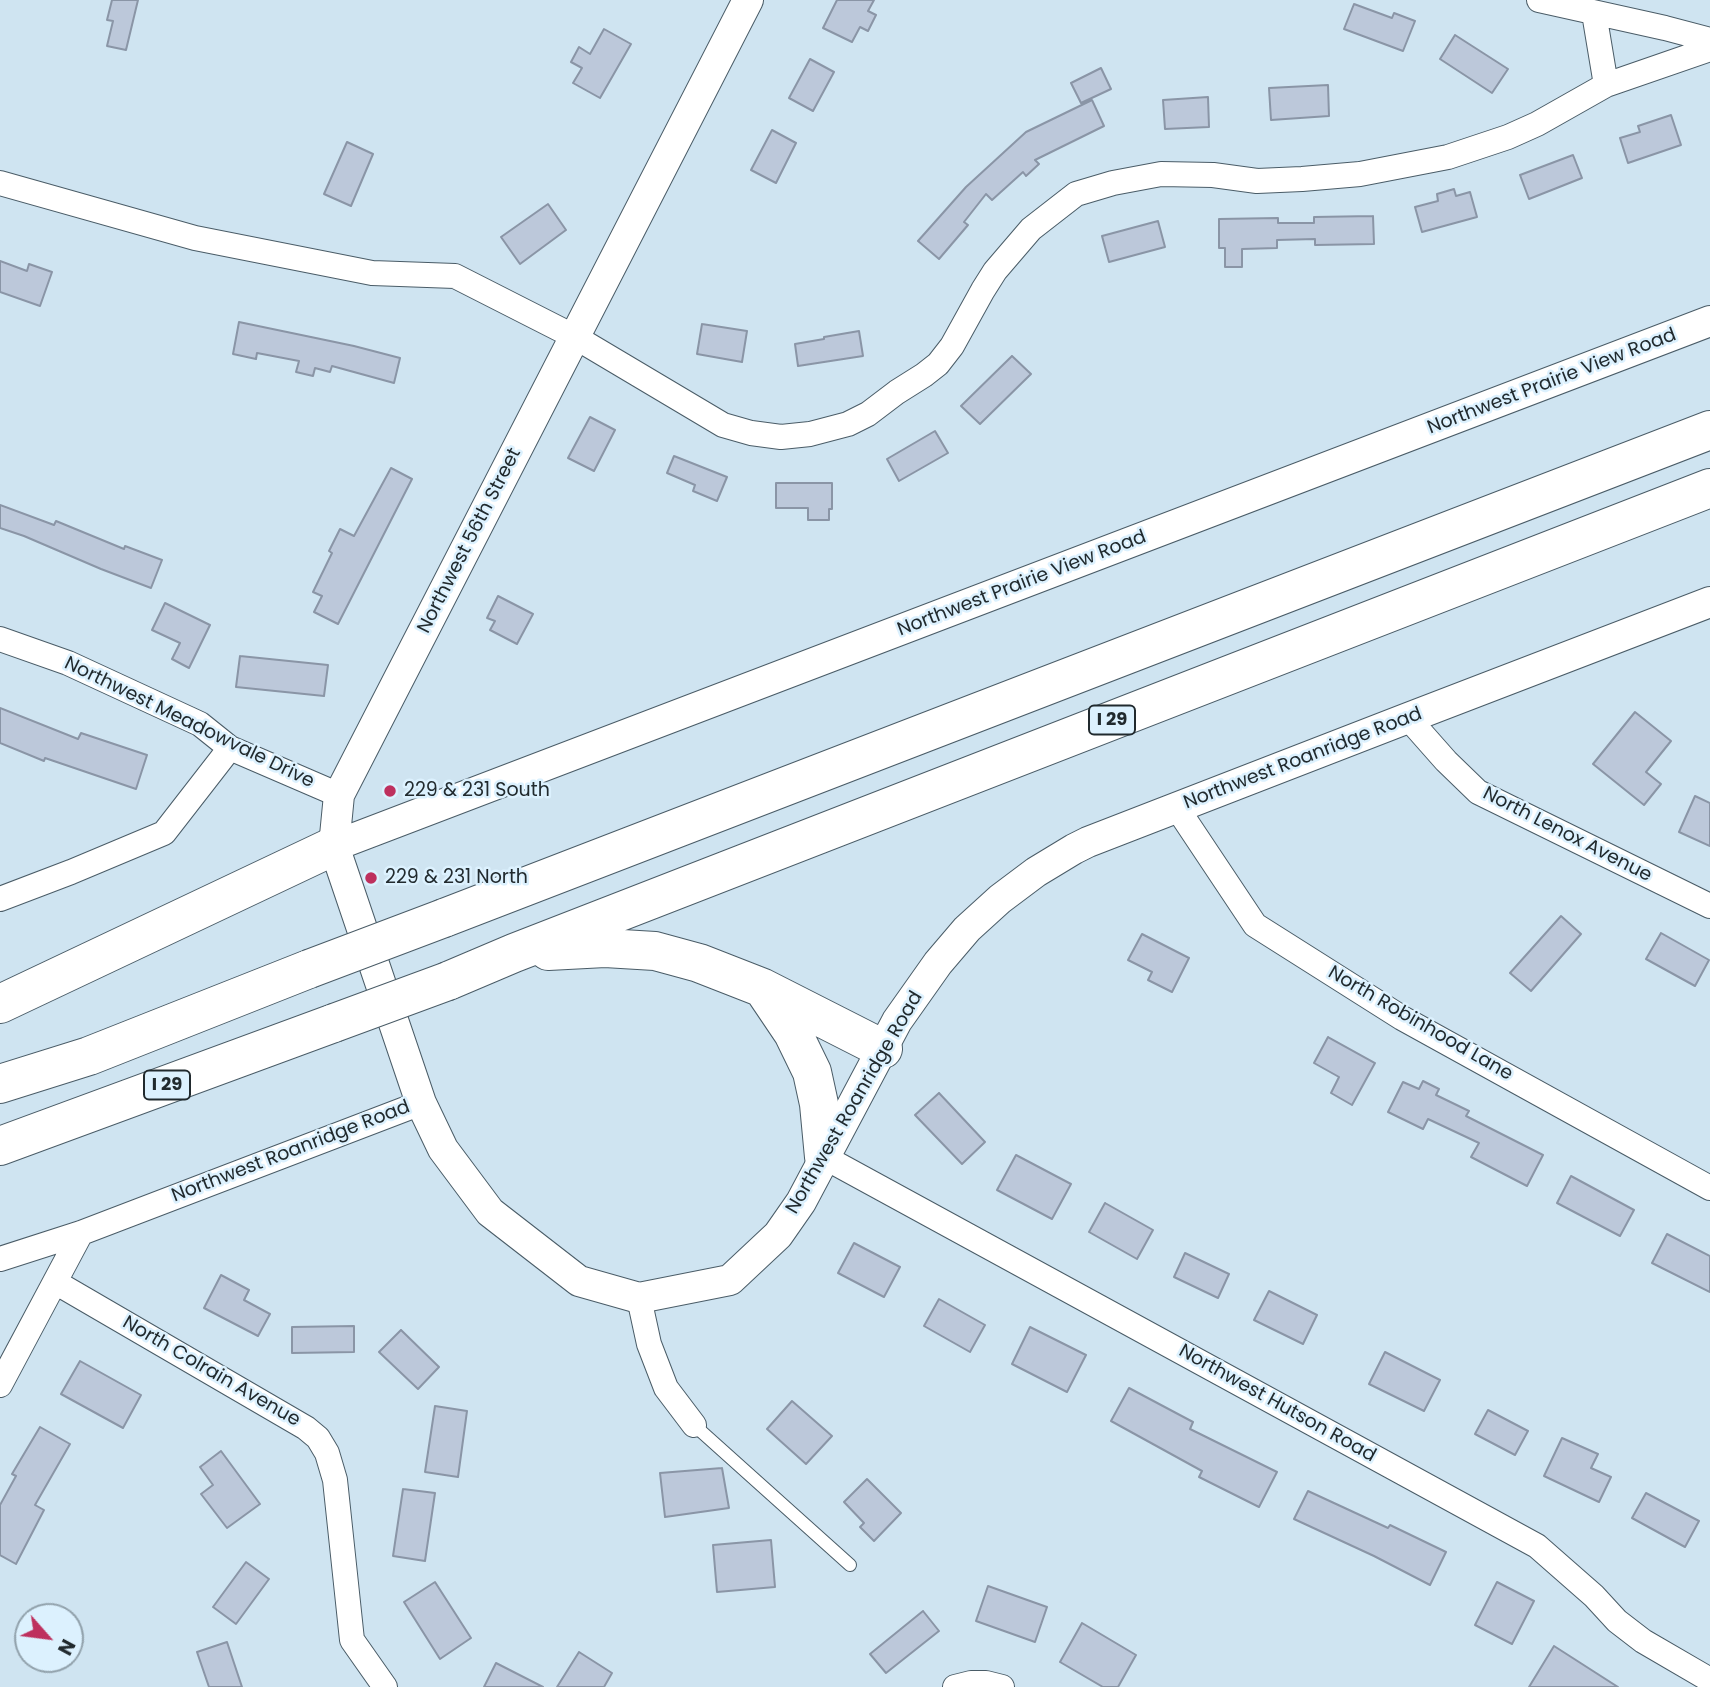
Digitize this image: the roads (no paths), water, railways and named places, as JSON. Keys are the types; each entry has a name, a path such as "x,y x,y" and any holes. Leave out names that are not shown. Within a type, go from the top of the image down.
{"highway":[{"path":"0,1084 89,1056 1710,430"},
{"name":"I 29","path":"0,1146 449,981 514,953 1710,488"},
{"path":"0,1004 334,846"},
{"path":"514,953 605,948 654,951 699,963 763,988 883,1049"},
{"path":"763,988 793,1033 812,1072 819,1104 824,1157"}],"street":[{"name":"Northwest 56th Street","path":"421,1103 334,846 339,795 748,0"},
{"path":"1539,0 1710,40"},
{"path":"1594,13 1606,85"},
{"path":"0,183 195,238 372,272 455,276 575,337 723,425 771,436 810,435 848,424 868,414 938,364 995,271 1031,229 1076,194 1161,174 1213,175 1257,181 1360,174 1448,157 1508,137 1537,124 1606,85 1710,49"},
{"name":"Northwest Prairie View Road","path":"334,846 1710,321"},
{"name":"Northwest Roanridge Road","path":"0,1259 81,1233 421,1103 443,1149 490,1212 579,1281 639,1298 730,1280 778,1235 801,1202 897,1021 938,963 967,929 1000,899 1036,872 1087,842 1710,602"},
{"name":"Northwest Meadowvale Drive","path":"0,639 68,663 200,724 230,748 339,795"},
{"name":"North Lenox Avenue","path":"1408,718 1478,792 1710,906"},
{"path":"0,899 164,833 230,748"},
{"name":"North Robinhood Lane","path":"1177,808 1255,925 1402,1018 1710,1188"},
{"name":"Northwest Hutson Road","path":"824,1157 1537,1546 1594,1596 1616,1620 1643,1641 1710,1679"},
{"path":"0,1385 81,1233"},
{"name":"North Colrain Avenue","path":"55,1282 306,1428 318,1438 327,1453 335,1480 352,1640 385,1687"},
{"path":"639,1298 649,1344 666,1388 694,1425"},
{"path":"960,1686 986,1683 1002,1687"}],"lane":[{"path":"694,1425 850,1564"}],"place":[{"name":"229 & 231 South","path":"390,791"},
{"name":"229 & 231 North","path":"371,878"}]}
